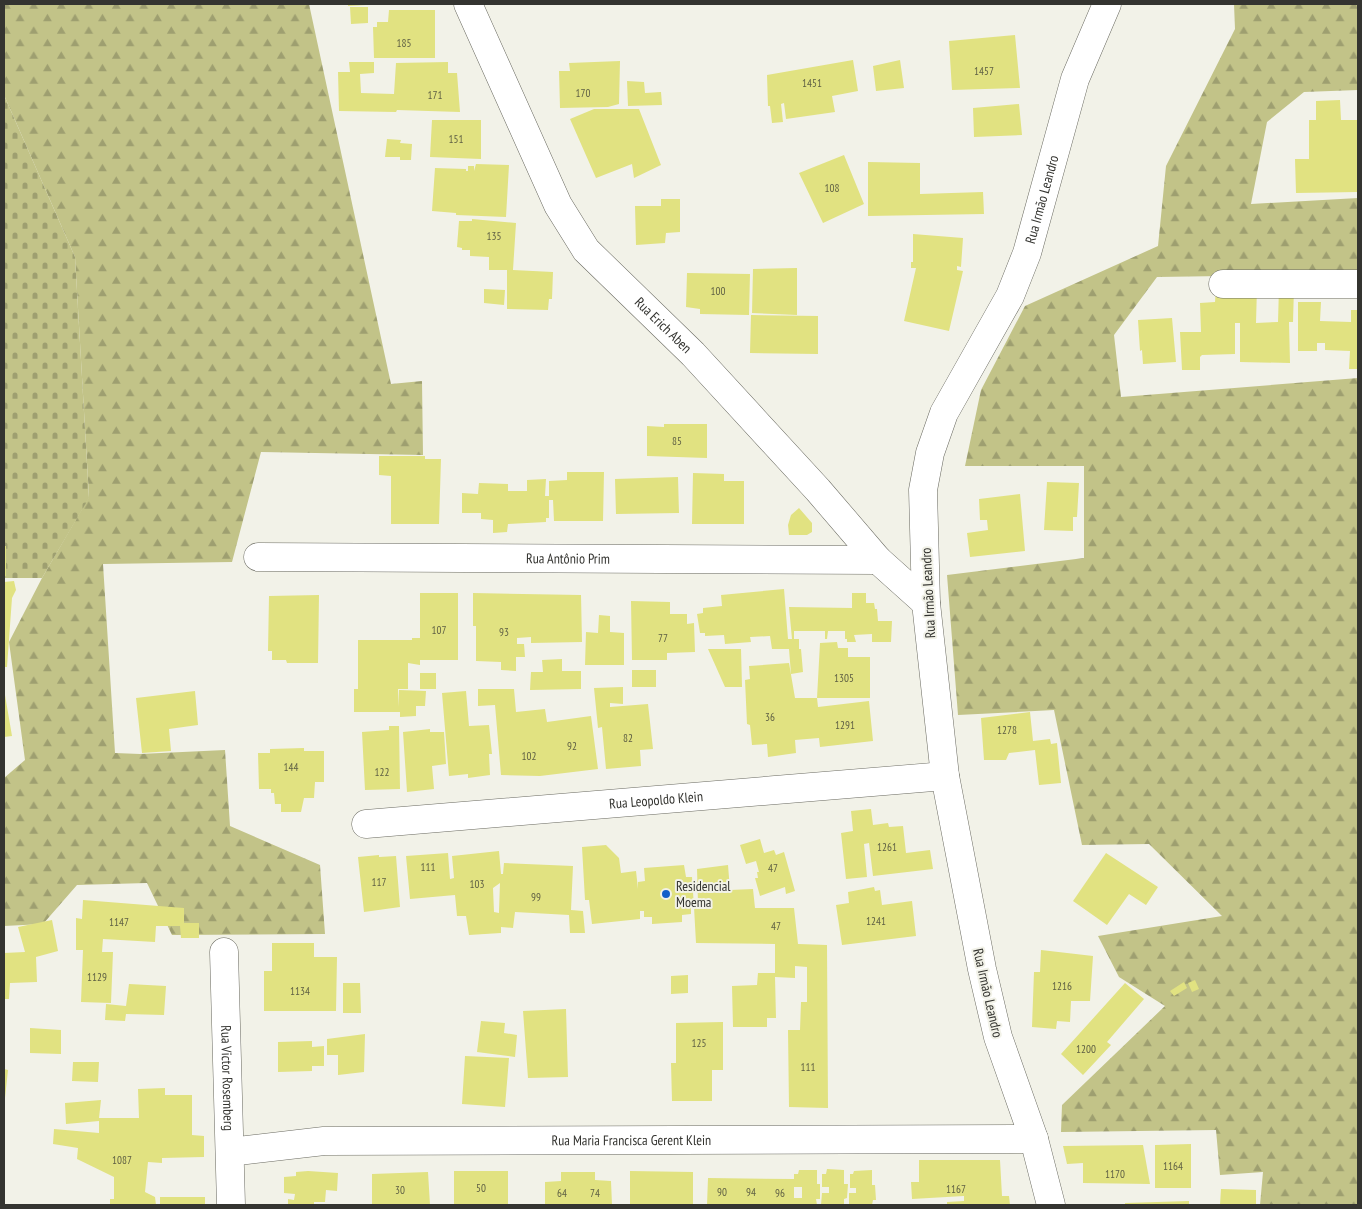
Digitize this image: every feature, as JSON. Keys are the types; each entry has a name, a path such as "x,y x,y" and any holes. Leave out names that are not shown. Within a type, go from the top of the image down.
{"street":[{"name":"Rua Erich Aben","path":"468,4 558,205 586,250 693,354 818,490 878,560 926,602"},
{"name":"Rua Irmão Leandro","path":"1051,1205 1034,1139 998,1037 982,969 945,776 926,602 923,490 930,453 944,414 1010,296 1034,228 1074,79 1107,4"},
{"path":"1223,284 1358,284"},
{"name":"Rua Antônio Prim","path":"258,557 878,560"},
{"name":"Rua Leopoldo Klein","path":"366,824 945,776"},
{"name":"Rua Victor Rosemberg","path":"224,952 231,1205"},
{"name":"Rua Maria Francisca Gerent Klein","path":"230,1152 324,1141 1034,1139"}],"green space":[{"path":"4,4 309,4 391,384 422,381 423,455 261,452 232,562 103,564 115,753 140,754 225,750 230,826 320,865 325,934 172,935 147,883 77,885 43,924 4,926 4,778 25,760 9,642 42,578 89,497 75,257 4,95"},
{"path":"1234,4 1358,4 1358,90 1304,92 1267,122 1251,204 1358,198 1358,274 1157,277 1114,335 1121,397 1358,378 1358,1205 1260,1205 1263,1172 1220,1175 1216,1130 1061,1132 1062,1105 1165,1006 1119,977 1098,936 1222,916 1149,844 1082,845 1054,710 958,715 947,575 1084,558 1084,466 965,466 981,390 1025,306 1158,246 1166,166 1235,29"},
{"path":"4,95 75,257 89,498 42,578 4,578"}],"building":[{"path":"348,4 366,4 366,5 348,6"},
{"path":"350,7 368,7 368,23 351,24"},
{"path":"389,10 435,10 435,58 374,58 373,27 377,27 377,22 388,22"},
{"path":"1015,35 1020,88 952,90 949,41"},
{"path":"853,60 858,91 832,96 835,112 786,119 784,103 781,104 783,122 772,123 770,106 768,106 767,75"},
{"path":"900,60 904,88 876,91 873,66"},
{"path":"620,61 619,104 608,107 560,108 559,71 570,71 569,63"},
{"path":"349,62 374,62 374,73 360,74 361,93 394,94 396,63 448,62 448,73 457,73 460,112 339,111 338,72 350,72"},
{"path":"627,81 644,82 645,93 661,92 662,105 628,106"},
{"path":"1340,100 1341,120 1358,120 1358,192 1296,193 1295,159 1309,159 1309,120 1316,120 1316,101"},
{"path":"1019,104 1022,135 974,137 973,108"},
{"path":"594,109 639,109 661,165 634,178 632,164 596,178 570,119"},
{"path":"432,120 481,120 481,159 430,157"},
{"path":"387,139 401,140 400,143 412,144 411,160 400,160 400,157 385,157"},
{"path":"844,155 864,204 823,223 799,173"},
{"path":"868,162 920,163 920,194 983,192 984,214 868,216"},
{"path":"476,164 509,165 506,217 456,215 456,213 432,211 435,168 466,169 468,171 468,166 474,166 474,171"},
{"path":"661,199 680,199 680,232 666,233 665,243 636,245 635,206 661,206"},
{"path":"472,219 516,223 513,270 553,272 552,299 549,299 548,310 507,309 507,270 489,270 489,257 470,256 470,250 462,250 462,248 457,247 459,221 472,221"},
{"path":"913,234 963,238 961,267 957,266 957,270 963,271 949,331 904,321 916,268 911,268 911,262 913,262"},
{"path":"797,268 797,315 752,313 753,269"},
{"path":"687,273 750,274 749,315 700,314 700,309 686,307"},
{"path":"1257,287 1256,323 1278,322 1279,287 1294,288 1293,322 1289,322 1290,363 1240,362 1240,323 1235,323 1235,354 1202,355 1200,357 1200,370 1182,370 1180,332 1201,332 1200,303 1215,302 1216,289"},
{"path":"484,289 505,290 504,305 484,303"},
{"path":"1298,302 1321,302 1320,321 1351,322 1351,310 1358,310 1358,369 1349,369 1350,351 1325,350 1325,343 1317,343 1317,351 1298,351"},
{"path":"751,315 818,316 818,354 750,353"},
{"path":"1172,318 1176,362 1143,364 1142,350 1140,351 1138,320"},
{"path":"664,424 707,424 707,458 647,456 647,426 664,427"},
{"path":"379,456 425,456 425,459 441,459 439,524 391,524 391,476 379,475"},
{"path":"567,472 604,472 603,521 554,521 553,500 549,500 549,518 546,518 546,522 508,524 507,532 493,533 493,520 481,519 481,513 462,513 462,493 478,494 479,483 508,484 508,491 527,491 527,480 546,479 545,496 549,496 549,481 567,480"},
{"path":"693,473 724,474 724,481 744,481 744,524 692,524"},
{"path":"678,477 679,513 616,514 615,479"},
{"path":"1047,482 1079,483 1077,517 1073,517 1073,531 1044,530"},
{"path":"1020,494 1025,551 970,557 967,533 988,530 987,520 980,520 979,499"},
{"path":"799,508 812,523 812,532 807,535 789,535 788,525 791,515"},
{"path":"4,546 6,546 6,576 4,576"},
{"path":"14,581 16,590 12,598 7,667 4,667 4,582"},
{"path":"784,589 788,639 792,639 789,607 852,608 852,593 866,593 866,603 874,603 875,609 877,609 878,621 892,621 891,642 872,642 872,634 854,635 856,642 847,642 845,631 828,631 827,639 825,639 825,631 794,631 794,639 799,639 803,672 791,674 789,649 772,649 770,636 750,637 751,642 725,644 724,635 705,636 705,633 700,633 697,614 703,613 703,608 722,606 721,595"},
{"path":"420,593 458,593 458,660 420,660 420,665 408,663 408,689 398,689 399,707 399,690 426,691 425,706 416,706 416,716 400,717 400,712 354,712 354,689 358,689 358,640 412,640 412,638 420,638"},
{"path":"473,593 581,595 582,642 531,643 531,637 517,638 517,644 524,644 525,657 516,657 516,671 501,670 501,662 476,661 476,626 473,626"},
{"path":"319,595 318,663 287,663 286,660 272,660 272,651 268,651 269,596"},
{"path":"631,601 670,602 670,614 687,614 687,624 694,623 695,652 667,653 667,660 632,660"},
{"path":"599,615 610,616 610,632 624,633 624,665 585,665 586,632 598,633"},
{"path":"837,642 838,648 848,648 848,657 870,657 870,698 817,698 820,643"},
{"path":"708,649 741,649 742,687 725,687"},
{"path":"562,659 562,671 581,671 581,689 530,690 531,672 543,672 542,660"},
{"path":"789,663 795,698 817,698 818,707 869,701 873,741 820,747 819,738 795,740 796,753 768,757 767,744 752,745 750,725 747,724 745,680 750,679 749,666"},
{"path":"632,670 656,670 656,687 632,687"},
{"path":"420,673 436,673 436,689 420,689"},
{"path":"623,687 623,704 610,703 610,707 648,704 653,749 640,750 641,766 606,769 602,727 598,728 594,688"},
{"path":"478,689 514,689 516,712 545,709 547,722 591,716 598,769 540,776 501,775 495,705 478,706"},
{"path":"195,691 198,725 169,729 171,751 142,753 136,698"},
{"path":"466,691 469,726 489,725 492,754 489,754 490,775 468,778 468,774 449,776 442,693"},
{"path":"4,695 12,736 4,737"},
{"path":"1030,712 1033,741 1050,739 1051,744 1057,743 1061,783 1039,785 1035,750 1009,753 1006,760 984,760 981,718"},
{"path":"389,726 399,726 400,789 365,790 362,732 389,730"},
{"path":"430,729 430,732 444,732 446,764 432,766 434,789 407,792 403,732"},
{"path":"304,748 304,751 324,751 324,782 315,782 314,798 304,798 301,812 281,812 281,804 275,804 274,793 271,793 271,789 259,789 258,753 270,753 270,749"},
{"path":"871,809 873,825 888,823 889,827 903,826 906,853 930,850 933,869 873,876 869,843 864,844 867,877 846,879 841,833 853,831 851,811"},
{"path":"760,839 764,853 774,850 776,855 784,852 795,891 786,894 785,887 760,896 755,878 758,878 757,872 759,872 756,861 746,864 740,845"},
{"path":"606,845 619,858 621,873 636,871 638,889 638,882 645,881 644,868 684,865 686,877 692,877 694,907 691,908 691,914 682,915 682,922 652,924 652,917 644,917 644,911 640,911 640,919 592,924 589,900 585,900 582,847"},
{"path":"499,851 501,874 503,874 504,863 573,866 571,910 583,911 585,933 570,933 569,915 515,912 513,928 501,927 501,933 469,935 466,916 457,916 455,895 410,899 406,856 448,853 450,879 454,878 452,856","holes":["500,883 499,913 494,912 493,888"]},
{"path":"1106,853 1158,887 1146,905 1129,894 1107,925 1073,901"},
{"path":"379,855 379,857 396,856 400,907 364,912 358,857"},
{"path":"728,865 730,890 753,889 755,908 794,908 798,944 827,945 828,1108 789,1107 788,1030 800,1030 801,1002 807,1002 807,967 795,966 795,978 775,977 776,1018 767,1018 767,1027 733,1027 732,986 757,985 758,973 775,973 775,944 696,943 694,907 698,903 697,869"},
{"path":"874,887 875,891 880,890 882,905 912,901 916,936 842,945 836,905 849,903 848,892"},
{"path":"83,900 184,908 184,923 199,923 199,938 181,938 180,926 156,926 155,942 103,939 102,952 113,952 111,1003 81,1002 83,950 76,950 76,918 82,919"},
{"path":"52,920 58,951 36,957 37,982 10,983 9,999 4,999 4,953 25,952 18,927"},
{"path":"272,943 314,943 314,957 337,957 336,1011 264,1011 264,971 272,971"},
{"path":"1041,950 1093,956 1090,1001 1071,1001 1070,1022 1057,1021 1056,1029 1032,1027 1034,972 1040,972"},
{"path":"688,975 688,993 671,994 671,976"},
{"path":"1195,980 1199,989 1192,992 1188,983"},
{"path":"1184,982 1187,988 1174,996 1170,991"},
{"path":"343,983 360,983 361,1013 343,1013"},
{"path":"1125,983 1144,999 1107,1042 1111,1045 1083,1075 1061,1054"},
{"path":"129,984 166,986 164,1015 126,1014 125,1021 105,1020 106,1004 126,1006"},
{"path":"566,1009 568,1077 528,1078 523,1011"},
{"path":"481,1021 505,1023 504,1033 517,1035 515,1057 477,1052"},
{"path":"723,1022 723,1070 712,1070 712,1101 672,1101 671,1063 676,1063 676,1023"},
{"path":"30,1028 61,1030 61,1054 30,1053"},
{"path":"365,1034 364,1072 338,1075 338,1055 327,1055 327,1039"},
{"path":"312,1041 312,1047 324,1046 324,1066 312,1066 312,1071 278,1072 278,1042"},
{"path":"465,1056 509,1058 505,1107 462,1104"},
{"path":"73,1062 99,1062 98,1082 72,1081"},
{"path":"4,1069 8,1070 5,1098 4,1098"},
{"path":"165,1088 165,1095 192,1095 192,1135 204,1136 204,1157 162,1158 162,1163 148,1162 145,1192 155,1197 156,1205 110,1205 110,1199 114,1199 114,1177 77,1159 78,1148 53,1144 54,1129 99,1133 99,1121 66,1124 65,1103 101,1100 99,1118 139,1118 138,1089"},
{"path":"1191,1144 1191,1188 1155,1188 1155,1145"},
{"path":"1143,1145 1150,1184 1083,1183 1083,1163 1067,1164 1063,1146"},
{"path":"919,1160 1000,1160 1002,1196 1009,1196 1010,1205 947,1205 947,1202 964,1201 964,1196 912,1199 911,1182 919,1182"},
{"path":"827,1169 844,1170 844,1184 848,1184 847,1198 844,1199 844,1205 821,1205 822,1193 829,1193 829,1187 822,1187 822,1174 826,1174"},
{"path":"799,1170 817,1170 817,1184 820,1184 820,1199 816,1199 817,1205 707,1205 708,1178 794,1179 794,1174 798,1174","holes":["794,1187 802,1187 802,1198 794,1198"]},
{"path":"872,1170 872,1185 875,1185 876,1200 873,1200 872,1205 849,1205 849,1193 856,1193 856,1188 850,1188 850,1174 853,1174 854,1171"},
{"path":"454,1171 508,1171 508,1205 454,1205"},
{"path":"630,1171 693,1172 693,1205 630,1205"},
{"path":"296,1172 338,1173 337,1191 326,1190 325,1202 314,1202 314,1205 288,1205 288,1199 294,1200 295,1194 284,1193 284,1177 296,1176"},
{"path":"428,1172 430,1205 372,1205 372,1174"},
{"path":"561,1172 595,1172 595,1180 611,1181 612,1205 545,1205 545,1182 561,1181"},
{"path":"1221,1189 1256,1190 1256,1205 1220,1205"},
{"path":"160,1197 205,1197 205,1205 160,1205"},
{"path":"1189,1201 1189,1205 1125,1205 1125,1203"}],"place":[{"name":"Residencial Moema","path":"666,894"}]}
